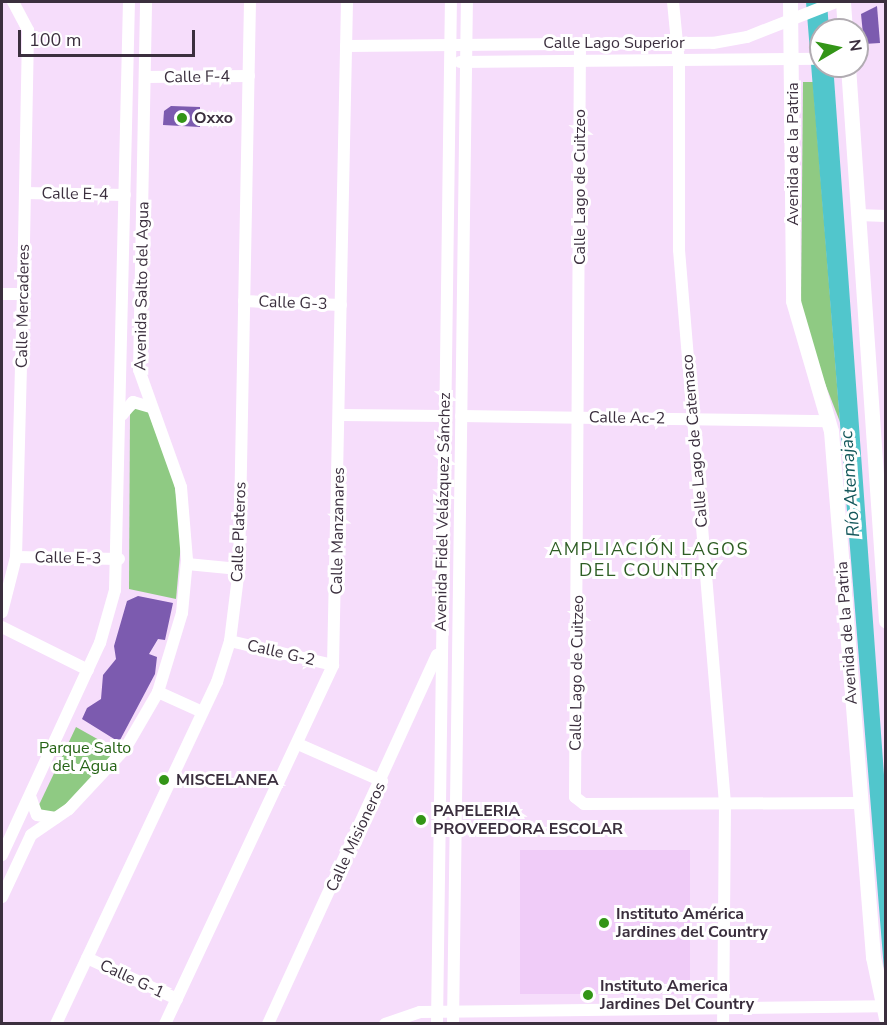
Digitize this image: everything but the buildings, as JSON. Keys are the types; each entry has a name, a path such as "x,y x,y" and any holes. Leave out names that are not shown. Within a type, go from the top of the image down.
{"main road":[{"name":"Avenida de la Patria","path":"790,2 797,17 798,60 793,301 829,421 861,803 884,1012"},
{"path":"843,2 844,18"},
{"path":"849,78 882,526 885,621"}],"street":[{"name":"Calle Mercaderes","path":"2,612 16,557 28,30 13,2"},
{"name":"Avenida Salto del Agua","path":"2,855 88,670 110,615 119,559 129,2"},
{"name":"Avenida Salto del Agua","path":"2,897 31,835 56,818 109,770 158,692 177,636 187,564 181,487 151,407 140,370 146,2"},
{"name":"Calle Plateros","path":"56,1023 202,712 230,641 239,569 250,2"},
{"name":"Calle Manzanares","path":"165,1023 298,744 333,664 340,415 346,2"},
{"name":"Avenida Fidel Velázquez Sánchez","path":"437,1018 450,2"},
{"name":"Avenida Fidel Velázquez Sánchez","path":"453,1018 467,2"},
{"name":"Calle Lago de Catemaco","path":"673,2 679,63 679,250 725,804 723,1018"},
{"name":"Calle Lago Superior","path":"346,46 433,49 450,43 729,41 835,2"},
{"name":"Calle Lago de Cuitzeo","path":"580,43 581,418 575,797 584,804 861,803"},
{"path":"433,49 450,62"},
{"name":"Calle Lago Superior","path":"450,62 579,65 809,60"},
{"name":"Calle F-4","path":"145,77 249,76"},
{"path":"449,133 465,133"},
{"name":"Calle E-4","path":"25,193 125,195"},
{"path":"858,215 885,216"},
{"path":"124,245 142,245"},
{"path":"2,294 23,294"},
{"name":"Calle G-3","path":"244,302 341,305"},
{"path":"121,421 133,402 151,407"},
{"path":"340,415 446,416"},
{"name":"Calle Ac-2","path":"461,416 829,421"},
{"path":"444,482 460,482"},
{"name":"Calle E-3","path":"16,557 119,559"},
{"path":"187,564 239,569"},
{"path":"2,627 88,670"},
{"name":"Calle G-2","path":"230,641 333,664"},
{"name":"Calle Misioneros","path":"268,1023 382,781 440,648"},
{"path":"158,692 202,712"},
{"path":"298,744 382,781"},
{"path":"31,792 33,812 56,818"},
{"name":"Calle G-1","path":"87,958 177,999"},
{"path":"385,1023 407,1014 437,1018 540,1019 723,1018 884,1012"}],"shaded area":[{"name":"Instituto América Jardines del Country","path":"520,850 690,850 690,994 520,994"}],"green space":[{"path":"803,82 813,82 840,422 808,340 801,305"},
{"path":"138,407 148,411 174,482 182,532 176,599 129,589 130,413"},
{"name":"Parque Salto del Agua","path":"76,727 117,750 90,784 54,815 45,816 38,807"}],"water":[{"path":"806,2 827,2 828,18 809,18 809,39"},
{"name":"Río Atemajac","path":"812,78 834,78 885,789 885,982"}],"place":[{"name":"Oxxo","path":"182,118"},
{"name":"MISCELANEA","path":"164,780"},
{"name":"PAPELERIA PROVEEDORA ESCOLAR","path":"421,820"},
{"name":"Instituto América Jardines del Country","path":"604,923"},
{"name":"Instituto America Jardines Del Country","path":"588,995"}],"district":[{"name":"AMPLIACIÓN LAGOS DEL COUNTRY","path":"649,560"}]}
